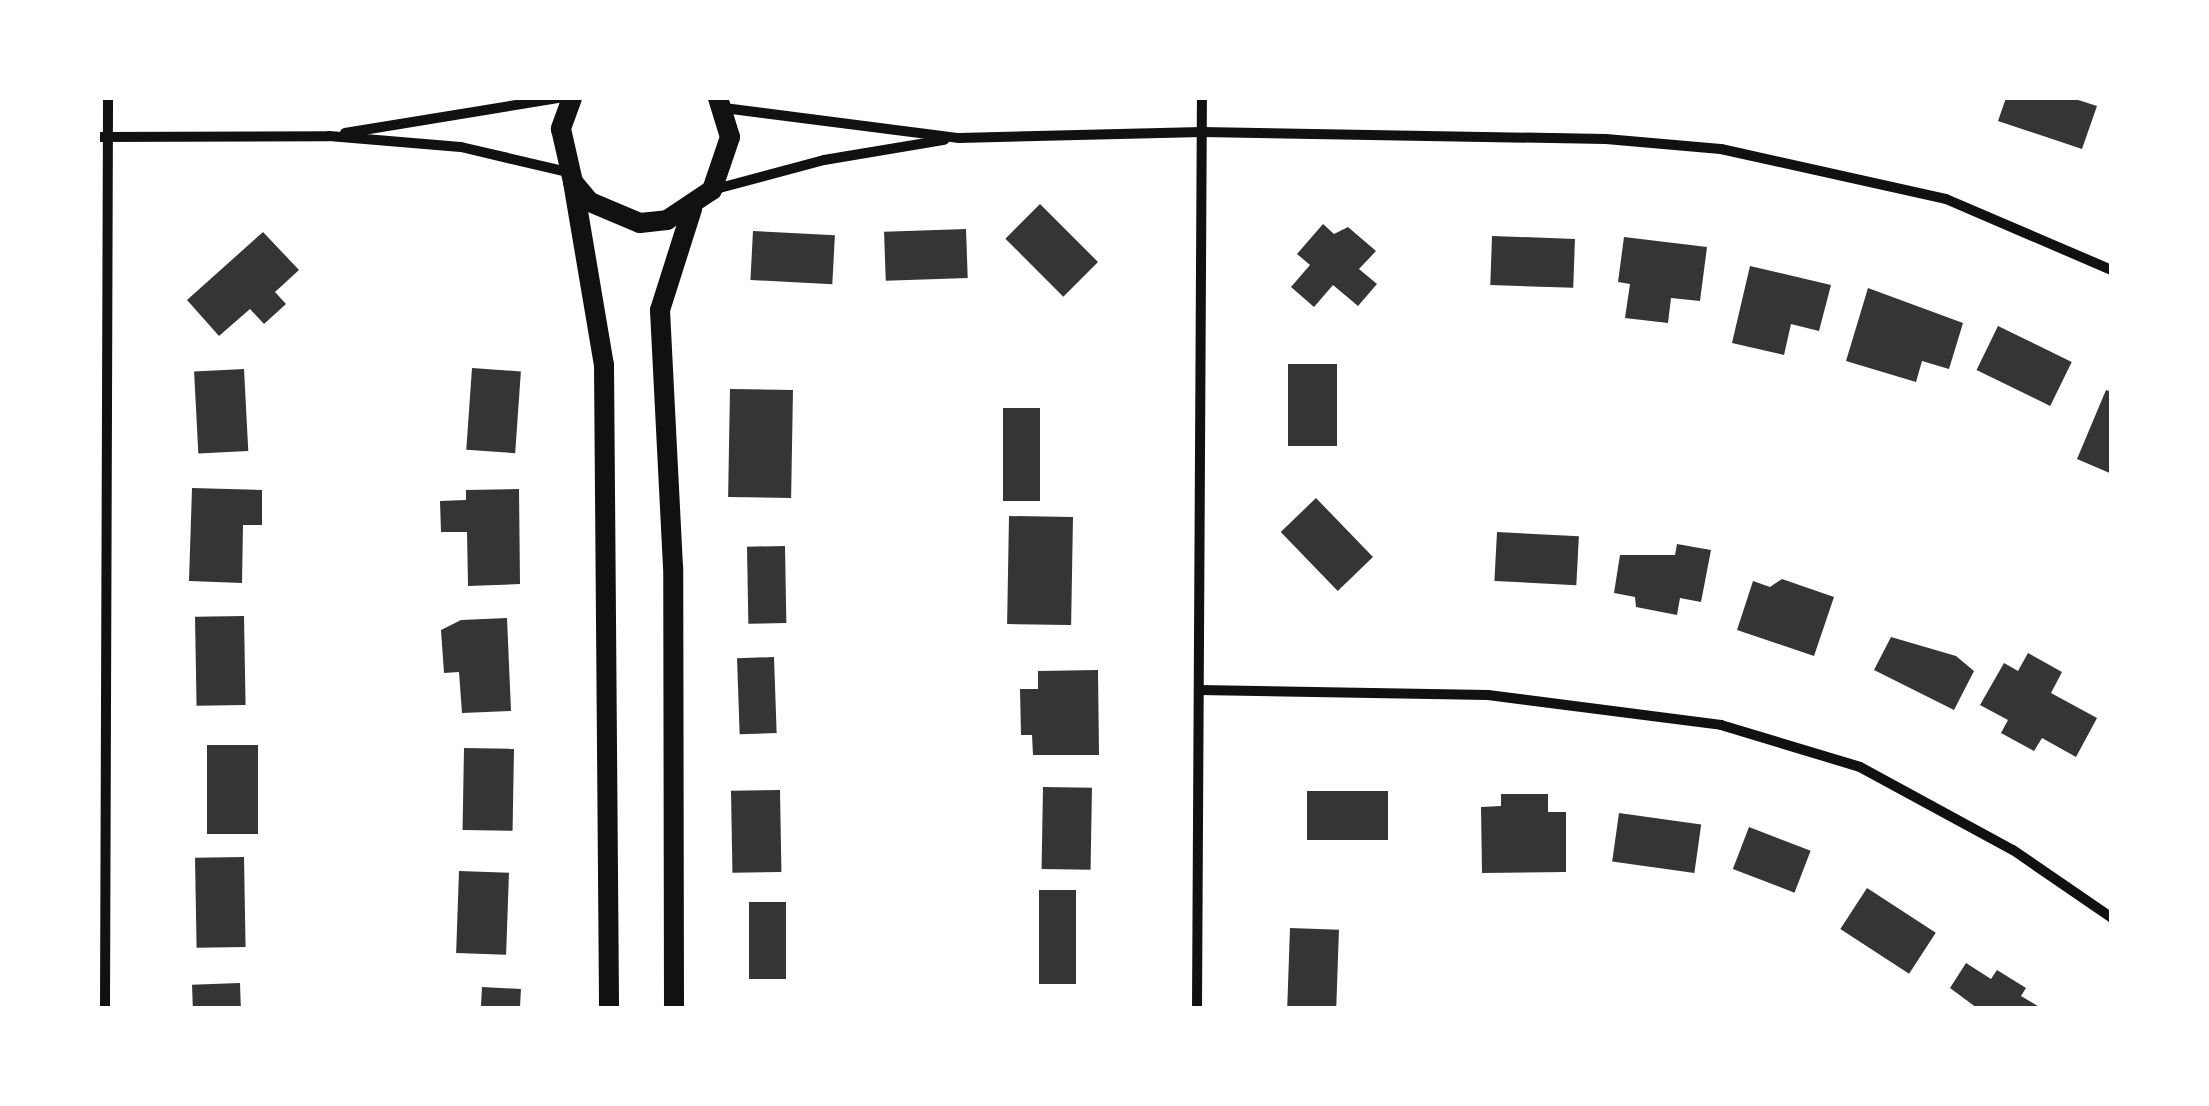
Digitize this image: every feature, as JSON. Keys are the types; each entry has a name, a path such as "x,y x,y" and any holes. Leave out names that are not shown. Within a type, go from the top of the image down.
{"main road":[{"path":"572,98 561,129 597,303 606,404 609,1008"},
{"path":"570,177 590,202 640,222 692,208 712,190 730,137 721,103"},
{"path":"674,1008 673,566 660,310 692,208"}],"street":[{"path":"105,1008 102,137 108,98"},
{"path":"329,136 559,98"},
{"path":"1197,1008 1202,98"},
{"path":"721,103 959,138"},
{"path":"712,190 824,160 959,138 1202,132 1606,139 1721,149 1946,198 2112,270"},
{"path":"102,137 329,136 461,147 570,177"},
{"path":"1199,690 1488,695 1722,726 1860,767 2013,850 2112,918"}],"building":[{"path":"2006,98 2072,98 2097,106 2082,149 1998,121"},
{"path":"1040,204 1098,262 1063,297 1005,239"},
{"path":"1323,224 1334,234 1348,227 1376,251 1359,269 1377,284 1358,306 1333,285 1314,307 1291,287 1310,265 1297,254"},
{"path":"966,229 968,278 886,281 884,232"},
{"path":"753,231 835,235 832,284 750,280"},
{"path":"263,232 299,270 275,292 286,304 264,324 250,309 219,336 187,300"},
{"path":"1492,236 1575,239 1573,288 1490,285"},
{"path":"1624,237 1707,247 1700,301 1671,298 1668,323 1625,318 1630,284 1618,282"},
{"path":"1750,266 1831,285 1819,331 1791,324 1784,355 1732,343"},
{"path":"1868,288 1963,323 1949,369 1922,361 1916,382 1846,361"},
{"path":"1998,326 2072,362 2050,406 1977,370"},
{"path":"1288,364 1337,364 1337,446 1288,446"},
{"path":"472,368 521,371 515,453 466,450"},
{"path":"244,369 248,451 198,454 194,372"},
{"path":"730,389 793,390 791,498 728,497"},
{"path":"2106,390 2112,392 2112,474 2077,459"},
{"path":"1003,408 1040,408 1040,501 1003,501"},
{"path":"192,488 262,490 262,525 243,525 242,583 189,581"},
{"path":"519,489 520,584 468,586 467,532 441,532 440,501 466,500 466,490"},
{"path":"1316,498 1373,557 1338,591 1281,532"},
{"path":"1009,516 1073,517 1071,625 1007,624"},
{"path":"1497,532 1579,536 1576,585 1494,581"},
{"path":"1677,544 1711,550 1701,602 1680,598 1677,615 1636,607 1635,597 1614,593 1620,555 1675,555"},
{"path":"785,546 786,623 748,624 747,547"},
{"path":"1782,579 1834,597 1814,656 1737,630 1753,581 1770,587"},
{"path":"244,616 246,705 197,706 195,617"},
{"path":"507,618 511,711 462,713 459,672 444,673 441,630 461,620"},
{"path":"1891,637 1956,656 1974,671 1954,710 1874,670"},
{"path":"2028,653 2062,672 2051,693 2097,718 2076,757 2042,738 2034,751 2001,733 2008,720 1980,705 2004,663 2018,671"},
{"path":"774,657 777,733 740,734 737,658"},
{"path":"1098,670 1099,755 1033,755 1032,735 1021,735 1020,689 1038,689 1038,671"},
{"path":"207,745 258,745 258,834 207,834"},
{"path":"464,748 514,749 513,831 463,830"},
{"path":"1043,787 1092,788 1091,870 1042,869"},
{"path":"780,790 781,872 732,873 731,791"},
{"path":"1307,791 1388,791 1388,840 1307,840"},
{"path":"1501,794 1548,794 1548,812 1566,812 1566,872 1482,873 1481,807 1501,806"},
{"path":"1619,813 1701,825 1694,873 1612,862"},
{"path":"1749,827 1811,851 1794,893 1733,869"},
{"path":"244,857 246,947 197,948 195,858"},
{"path":"459,871 509,873 506,955 456,953"},
{"path":"1867,888 1936,933 1909,974 1840,929"},
{"path":"1039,890 1076,890 1076,984 1039,984"},
{"path":"749,902 786,902 786,979 749,979"},
{"path":"1290,928 1339,930 1336,1008 1287,1008"},
{"path":"1966,963 1991,979 1997,970 2026,988 2021,996 2041,1008 1977,1008 1950,988"},
{"path":"240,983 241,1008 193,1008 192,985"},
{"path":"482,987 521,989 520,1008 481,1008"}]}
